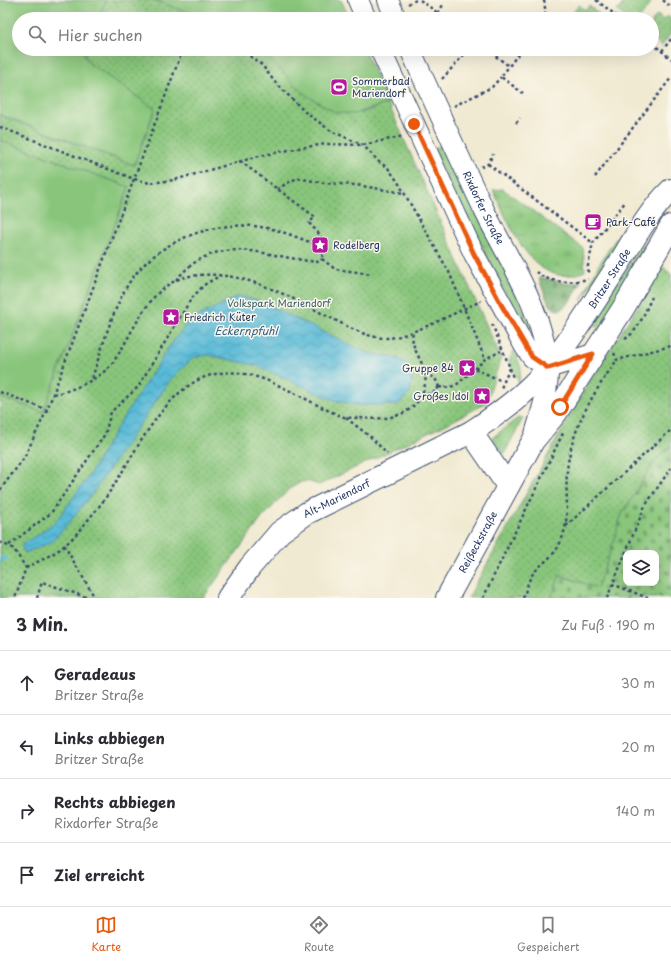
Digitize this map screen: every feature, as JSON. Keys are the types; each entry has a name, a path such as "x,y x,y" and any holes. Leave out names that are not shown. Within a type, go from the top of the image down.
{"main road":[{"name":"Britzer Straße","path":"471,432 514,402 548,368 578,326 643,226 671,190"},
{"path":"471,432 508,486 533,441 606,353 624,307 669,236"},
{"name":"Alt-Mariendorf","path":"228,598 266,548 289,525 316,508 471,432"},
{"name":"Reißeckstraße","path":"447,598 508,486"}],"street":[{"path":"358,0 363,12"},
{"path":"388,0 402,12"},
{"path":"383,56 411,135 474,254 513,326 532,357 548,368"},
{"name":"Rixdorfer Straße","path":"413,56 538,320 546,352 548,368 546,391 533,441"},
{"path":"411,135 444,124"},
{"path":"643,226 669,236"},
{"name":"Britzer Straße","path":"548,368 606,353"}],"path":[{"path":"402,12 416,0"},
{"path":"420,0 437,12"},
{"path":"544,0 546,12"},
{"path":"596,0 612,12"},
{"path":"662,0 671,7"},
{"path":"439,12 443,5"},
{"path":"662,51 671,39"},
{"path":"659,49 671,59"},
{"path":"0,490 24,458 54,394 180,56"},
{"path":"250,56 262,65 274,81 305,112 331,131 363,145 379,162 388,168 449,272 485,359"},
{"path":"442,79 463,56"},
{"path":"496,56 509,66"},
{"path":"454,106 492,87 517,56"},
{"path":"501,77 523,94"},
{"path":"595,177 671,78"},
{"path":"516,123 520,118"},
{"path":"0,127 134,179 150,183 174,180 240,161 299,148 326,144 363,145 411,135"},
{"path":"480,167 488,164 493,154"},
{"path":"176,280 186,268 196,261 214,252 229,249 260,252 312,262 319,262 322,259 324,248 322,235 309,223 316,217 240,161"},
{"path":"488,164 593,243"},
{"path":"277,189 297,178 324,183 356,185 404,193"},
{"path":"589,272 587,270 593,243 626,201"},
{"path":"92,379 124,290 134,274 146,262 168,246 198,232 222,227 244,225 262,227 280,232 324,248"},
{"path":"322,259 335,269 372,274"},
{"path":"534,270 539,275 563,282 589,278"},
{"path":"54,394 65,392 92,379 109,367 144,311 170,283 189,276 221,275 241,278 258,284 353,329 369,335 388,338 413,331 481,301"},
{"path":"9,545 51,513 105,434 111,412 138,387 192,299 204,285 221,275"},
{"path":"624,340 631,336 653,295"},
{"path":"413,331 412,345 425,369 421,396"},
{"path":"523,598 531,576 560,544 566,527 567,470 571,449 592,395 617,360 671,346"},
{"path":"606,353 616,349"},
{"path":"346,418 385,418 398,415 408,410 421,396 432,393 439,387 446,388 459,384 467,374 475,369 485,359 501,351"},
{"path":"606,353 617,360"},
{"path":"510,368 515,381"},
{"path":"475,369 500,380"},
{"path":"15,598 26,568 64,546 98,508 160,413 177,394 193,382 215,374 236,372 262,379 346,418 384,449 396,469"},
{"path":"425,374 436,378 439,387"},
{"path":"0,392 47,410"},
{"path":"483,598 514,537 529,501 567,427"},
{"path":"566,527 671,430"},
{"path":"607,598 645,506 671,468"},
{"path":"0,542 9,545 14,549 26,568"},
{"path":"64,546 95,598"},
{"path":"37,598 42,582 89,598"},
{"path":"612,584 648,598"}],"green space":[{"path":"0,0 106,0 101,12 12,12 12,56 85,56 90,64 155,109 134,165 0,115"},
{"path":"106,0 153,0 187,12 101,12"},
{"path":"153,0 341,0 347,12 187,12"},
{"path":"626,0 647,0 651,3 644,12 617,11"},
{"path":"579,5 585,10 589,6 596,12 574,12"},
{"path":"659,16 664,20 667,16 671,19 671,33 662,46 659,44"},
{"name":"Volkspark Mariendorf","path":"85,56 267,56 306,95 361,113 388,103 501,358 486,403 447,424 319,485 307,481 301,482 289,489 262,518 203,598 0,598 0,397 43,412 129,187 0,140 0,115 133,165 155,109 90,64"},
{"name":"Sommerbad Mariendorf","path":"267,56 367,56 388,103 354,114 335,112 306,95"},
{"path":"0,140 129,187 43,412 0,397"},
{"path":"446,144 532,328 525,331 432,149"},
{"path":"503,189 583,248 585,271 567,276 552,273 538,265 526,252 516,237 493,190"},
{"path":"630,220 634,222 581,301 598,266 626,223"},
{"path":"651,240 601,329 590,323 642,245"},
{"path":"663,267 671,274 671,446 655,460 621,516 614,541 597,588 560,575 551,598 468,598 586,387"},
{"path":"540,277 569,284 581,282 573,297 564,307 559,310 550,305 539,279"},
{"path":"514,350 521,368 519,384 509,361"},
{"path":"519,417 523,418 504,454 492,438"},
{"path":"671,446 671,598 551,598 559,575 597,588 621,516 655,460"}],"water":[{"name":"Eckernpfuhl","path":"239,296 261,302 368,353 393,357 405,362 413,373 410,393 397,405 357,405 331,399 255,365 208,355 194,357 171,379 92,494 68,524 51,542 25,553 21,545 56,521 87,479 118,426 171,344 190,320"}],"waterway":[{"path":"0,560 6,558"}],"place":[{"name":"Sommerbad Mariendorf","path":"339,87"},
{"name":"Park-Café","path":"593,222"},
{"name":"Rodelberg","path":"320,245"},
{"name":"Friedrich Küter","path":"171,317"},
{"name":"Gruppe 84","path":"467,368"},
{"name":"Großes Idol","path":"482,396"}],"route":[{"path":"414,124 474,254 517,333 532,357 548,368 593,354 560,407"}]}
